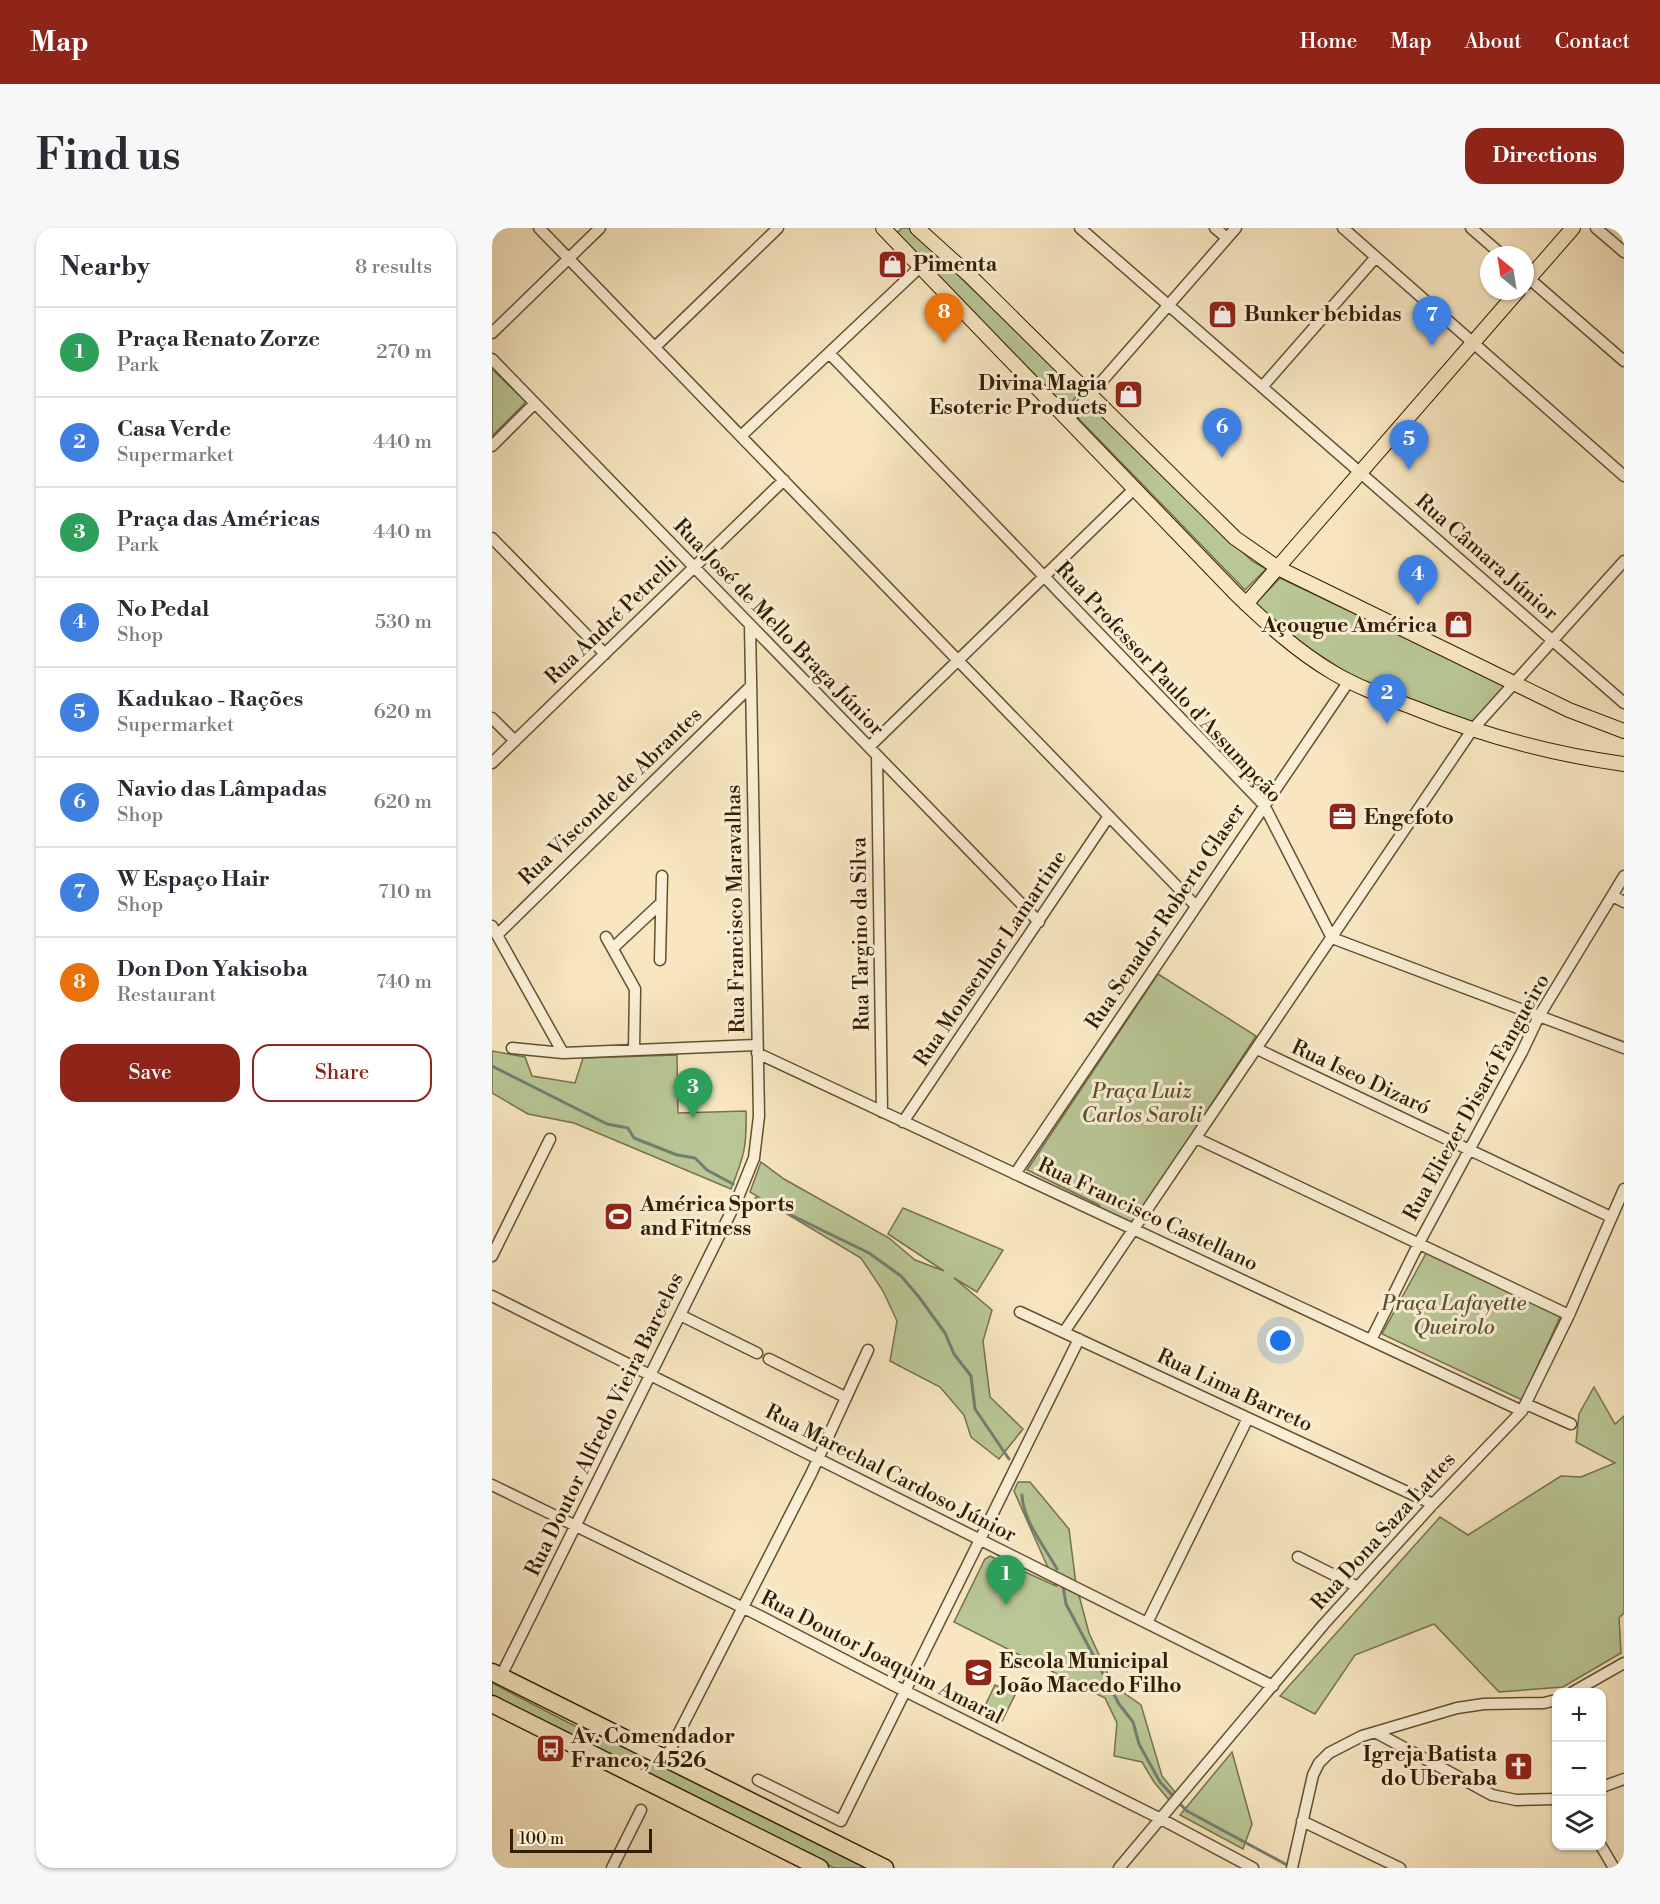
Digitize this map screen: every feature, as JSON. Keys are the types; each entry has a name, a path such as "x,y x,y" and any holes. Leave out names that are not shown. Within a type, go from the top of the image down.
{"highway":[{"path":"496,1674 881,1867"},
{"path":"492,1704 818,1868"}],"main road":[{"path":"917,228 969,275 1235,538 1278,568 1569,710 1622,729"},
{"path":"1534,270 1573,228"},
{"path":"888,230 920,267 1246,604 1293,645 1349,681 1472,730 1551,752 1624,764"},
{"path":"1246,604 1510,300"}],"street":[{"path":"539,228 1196,906"},
{"path":"492,333 600,228"},
{"path":"655,347 778,228"},
{"name":"Rua Câmara Júnior","path":"1080,228 1624,703"},
{"path":"1215,228 1227,238"},
{"path":"1068,420 1236,228"},
{"path":"1343,228 1624,476"},
{"path":"1471,228 1492,246"},
{"path":"1596,228 1624,252"},
{"path":"1262,387 1376,256"},
{"path":"741,436 920,267"},
{"path":"1534,286 1624,361"},
{"name":"Rua Professor Paulo d'Assumpção","path":"829,353 1264,805 1332,938"},
{"name":"Rua José de Mello Braga Júnior","path":"492,359 1039,922"},
{"path":"492,446 535,403"},
{"name":"Rua André Petrelli","path":"492,763 784,480"},
{"path":"869,747 1134,489"},
{"path":"492,538 604,654"},
{"path":"1064,1332 1472,730 1624,561"},
{"name":"Rua Francisco Maravalhas","path":"742,1190 754,1158 759,1130 750,625"},
{"name":"Rua Senador Roberto Glaser","path":"1015,1174 1349,681"},
{"name":"Rua Visconde de Abrantes","path":"495,930 751,686"},
{"path":"492,717 515,741"},
{"name":"Rua Targino da Silva","path":"878,756 882,1112"},
{"name":"Rua Monsenhor Lamartine","path":"903,1122 1109,816"},
{"path":"660,960 662,876"},
{"name":"Rua Eliezer Disaró Fangueiro","path":"1371,1340 1419,1243 1539,1016 1624,876"},
{"path":"1613,896 1624,902"},
{"path":"613,948 661,903"},
{"path":"495,930 563,1053"},
{"path":"606,937 636,992 634,1050"},
{"path":"1332,938 1624,1048"},
{"name":"Rua Francisco Castellano","path":"512,1048 563,1053 757,1049 903,1122 1371,1340 1524,1407 1571,1424"},
{"name":"Rua Iseo Dizaró","path":"1257,1049 1611,1217"},
{"path":"1196,1138 1569,1315"},
{"path":"492,1256 550,1139"},
{"name":"Rua Dona Saza Lattes","path":"1119,1868 1358,1587 1524,1407 1569,1315 1624,1189"},
{"name":"Rua Doutor Alfredo Vieira Barcelos","path":"496,1674 575,1527 742,1190"},
{"name":"Rua Marechal Cardoso Júnior","path":"492,1296 1273,1686"},
{"name":"Rua Lima Barreto","path":"1020,1312 1433,1504"},
{"path":"680,1315 757,1353"},
{"path":"758,1780 841,1821 1079,1339"},
{"path":"666,1758 818,1458 868,1350"},
{"path":"769,1359 845,1397"},
{"path":"1147,1623 1248,1418"},
{"name":"Rua Doutor Joaquim Amaral","path":"492,1485 743,1608 1161,1819 1253,1868"},
{"path":"1298,1557 1358,1587"},
{"path":"1580,1688 1624,1664"},
{"path":"1293,1863 1313,1775 1319,1763 1341,1746 1362,1736 1457,1708 1484,1704 1552,1701"},
{"path":"1375,1732 1492,1795 1516,1800 1552,1800"},
{"path":"1606,1786 1624,1779"},
{"path":"612,1868 641,1810"},
{"path":"1302,1821 1400,1868"},
{"path":"1604,1850 1614,1868"}],"green space":[{"path":"902,228 909,228 1080,392 1067,408 897,233"},
{"path":"492,369 526,402 492,436"},
{"path":"1090,405 1252,561 1266,569 1245,590 1078,418"},
{"path":"1280,578 1505,685 1473,723 1354,677 1306,647 1255,604"},
{"name":"Praça Luiz Carlos Saroli","path":"1158,974 1256,1036 1133,1224 1027,1170"},
{"path":"492,1051 525,1057 532,1076 575,1083 583,1058 677,1055 678,1113 746,1111 744,1151 731,1189 574,1123 528,1114 492,1093"},
{"path":"761,1162 784,1179 889,1238 915,1260 944,1271 888,1234 903,1208 1003,1250 977,1292 954,1278 992,1310 983,1341 990,1397 1023,1429 999,1459 971,1437 964,1415 940,1387 890,1361 897,1321 883,1291 861,1258 750,1192"},
{"name":"Praça Lafayette Queirolo","path":"1429,1248 1561,1315 1522,1400 1382,1334"},
{"path":"1594,1387 1615,1424 1624,1416 1624,1613 1619,1618 1621,1653 1563,1687 1499,1692 1434,1624 1355,1655 1315,1714 1280,1696 1440,1517 1468,1535 1561,1476 1581,1477 1615,1463 1576,1442 1579,1414"},
{"path":"1018,1482 1030,1482 1069,1529 1076,1584 1089,1633 1113,1685 1141,1705 1162,1776 1175,1792 1169,1800 1154,1782 1142,1762 1114,1756 1117,1723 1105,1698 954,1622 985,1559 990,1556 1056,1586 1014,1491"},
{"path":"492,1683 573,1725 624,1746 870,1868 834,1868 492,1698"},
{"path":"995,1685 1015,1695 1002,1721 982,1712"},
{"path":"1232,1752 1252,1824 1243,1849 1180,1815"}],"waterway":[{"path":"492,1066 607,1124 628,1128 634,1138 677,1155 695,1158 707,1170 733,1184"},
{"path":"756,1198 869,1253 901,1276 945,1333 954,1354 971,1376 975,1409 1009,1459"},
{"path":"1022,1495 1030,1524 1057,1569"},
{"path":"1063,1586 1066,1604 1119,1704 1133,1722 1139,1744 1160,1782 1174,1797"},
{"path":"1178,1802 1187,1811 1289,1866"}],"place":[{"name":"Pimenta","path":"892,264"},
{"name":"Bunker bebidas","path":"1223,314"},
{"name":"Don Don Yakisoba","path":"944,343"},
{"name":"W Espaço Hair","path":"1432,346"},
{"name":"Divina Magia Esoteric Products","path":"1128,395"},
{"name":"Navio das Lâmpadas","path":"1222,458"},
{"name":"Kadukao - Rações","path":"1409,470"},
{"name":"No Pedal","path":"1418,605"},
{"name":"Açougue América","path":"1458,625"},
{"name":"Casa Verde","path":"1387,724"},
{"name":"Engefoto","path":"1343,817"},
{"name":"Praça das Américas","path":"693,1118"},
{"name":"América Sports and Fitness","path":"619,1216"},
{"name":"Praça Renato Zorze","path":"1006,1605"},
{"name":"Escola Municipal João Macedo Filho","path":"978,1673"},
{"name":"Av. Comendador Franco, 4526","path":"550,1748"},
{"name":"Igreja Batista do Uberaba","path":"1518,1766"}]}
